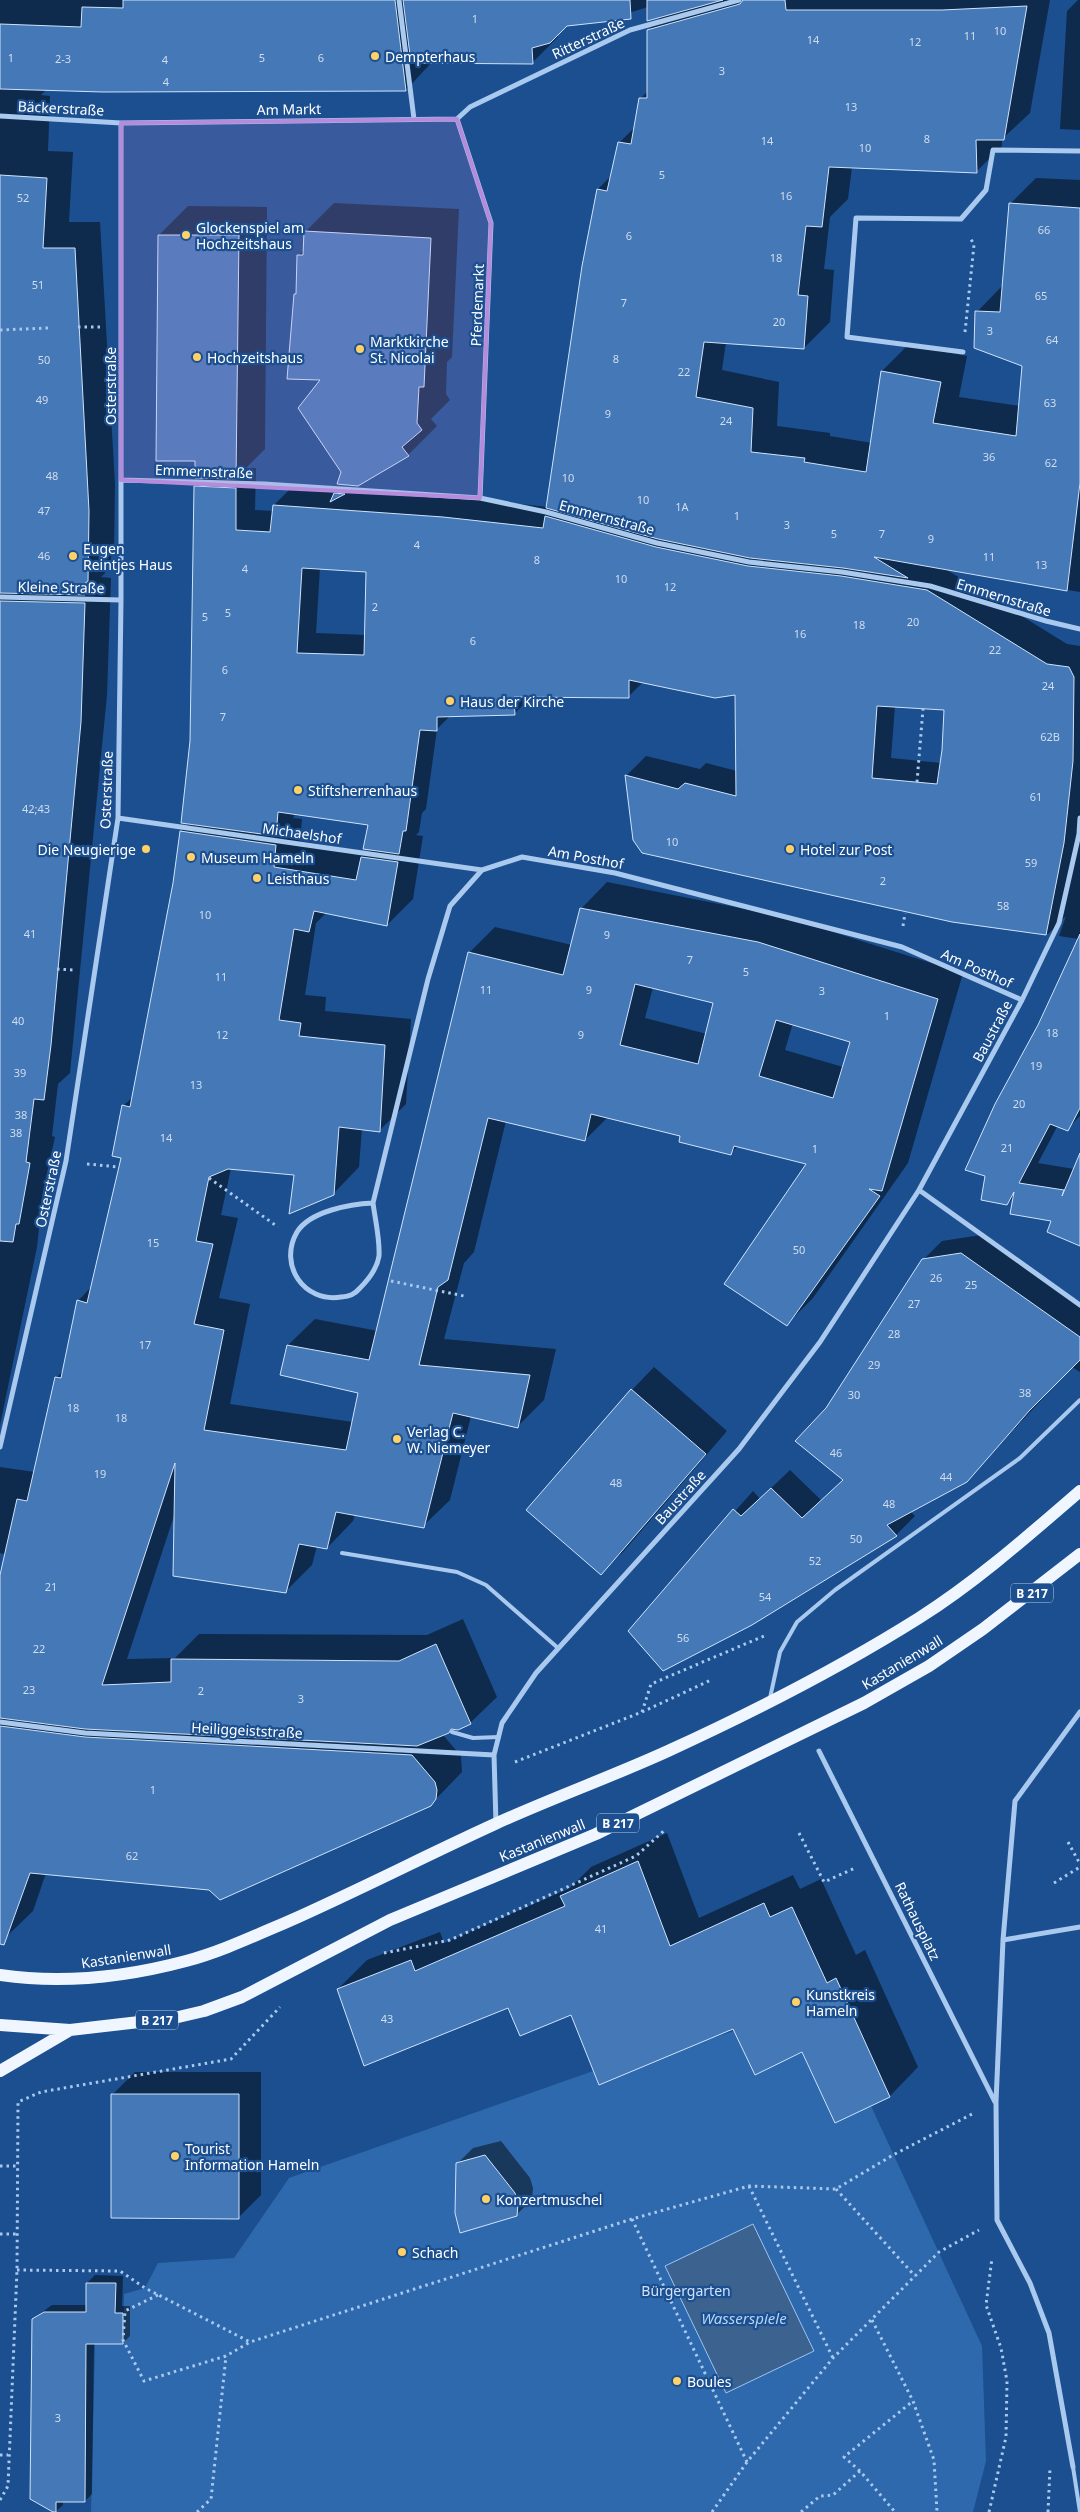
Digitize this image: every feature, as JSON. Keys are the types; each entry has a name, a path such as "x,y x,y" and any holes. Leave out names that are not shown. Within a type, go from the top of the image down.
{"main road":[{"name":"Kastanienwall","path":"0,1976 31,1980 64,1980 141,1971 189,1961 262,1933 334,1901 496,1824 668,1751 861,1652 921,1616 1022,1541 1080,1491"},
{"name":"Kastanienwall","path":"0,2025 70,2030 174,2018 204,2011 242,1997 416,1908 605,1830 864,1703 929,1666 1025,1598 1080,1554"},
{"path":"0,2071 70,2030"}],"street":[{"path":"399,0 414,119"},
{"name":"Ritterstraße","path":"457,119 470,107 630,30 739,0"},
{"name":"Bäckerstraße","path":"0,116 121,123"},
{"name":"Am Markt","path":"121,123 457,119"},
{"name":"Pferdemarkt","path":"457,119 491,223 480,498"},
{"name":"Osterstraße","path":"0,1447 66,1161 118,818 121,600 121,123"},
{"path":"963,352 847,337 856,218 961,219 986,190 993,150 1080,151"},
{"name":"Emmernstraße","path":"121,480 264,484 480,498 546,512 657,543 749,562 842,572 930,586 1046,622 1080,629"},
{"name":"Kleine Straße","path":"0,598 121,600"},
{"name":"Michaelshof","path":"118,818 482,870"},
{"name":"Baustraße","path":"496,1824 494,1755 502,1723 536,1673 739,1449 820,1342 919,1190 1022,1000 1059,923 1079,834 1080,818"},
{"name":"Am Posthof","path":"482,870 522,857 615,873 902,947 1022,1000"},
{"path":"373,1203 347,1204 310,1221 298,1232 291,1252 294,1275 301,1285 316,1295 332,1298 354,1295 371,1277 379,1256 373,1203 428,979 450,906 482,870"},
{"path":"919,1190 1080,1305"},
{"name":"Rathausplatz","path":"997,2220 996,2102 1003,1940 1015,1800 1080,1712"},
{"name":"Heiliggeiststraße","path":"0,1722 85,1733 494,1755"},
{"name":"Rathausplatz","path":"819,1750 996,2102"},
{"path":"1003,1940 1080,1927"},
{"path":"997,2220 1030,2283 1050,2332 1072,2467"}],"lane":[{"path":"770,1700 780,1652 797,1622 835,1590 1020,1458 1080,1400"},
{"path":"342,1553 457,1572 486,1585 558,1648"},
{"path":"452,1732 473,1738 499,1737"},
{"path":"1072,2467 1080,2512"}],"path":[{"path":"961,219 974,246 963,352"},
{"path":"0,330 48,328"},
{"path":"917,782 923,709"},
{"path":"66,1161 119,1167"},
{"path":"208,1178 279,1228 298,1232"},
{"path":"371,1277 464,1296"},
{"path":"642,1712 651,1684 797,1622"},
{"path":"495,1770 642,1712 711,1680"},
{"path":"799,1833 824,1882 875,1859"},
{"path":"1054,1883 1080,1866 1068,1842"},
{"path":"0,2500 8,2486 17,2270 18,2102 41,2092 231,2059 284,2003"},
{"path":"158,2295 126,2311 123,2340 144,2381 226,2356 250,2342 632,2218 749,2186 836,2188 894,2155 996,2102"},
{"path":"0,2166 19,2166"},
{"path":"749,2186 833,2358"},
{"path":"836,2188 915,2276"},
{"path":"632,2218 747,2462"},
{"path":"712,2512 747,2462 833,2358 939,2252 997,2220"},
{"path":"989,2512 1006,2437 1007,2381 1001,2348 986,2305 997,2220"},
{"path":"0,2234 17,2234"},
{"path":"17,2270 120,2271 158,2295 250,2342"},
{"path":"872,2320 913,2401 934,2460 937,2512"},
{"path":"197,2512 212,2499 226,2356"},
{"path":"895,2512 860,2471 844,2457 913,2401"},
{"path":"0,2455 8,2455"},
{"path":"801,2512 820,2496 833,2495 860,2471"}],"highlighted area":[{"path":"457,119 491,223 480,498 121,480 121,123"}],"green space":[{"name":"Bürgergarten","path":"734,2031 755,2074 802,2053 835,2123 871,2106 982,2346 986,2461 973,2512 91,2512 95,2344 123,2344 124,2294 145,2288 158,2263 234,2258 289,2178 593,2071 599,2084 706,2040"}],"water":[{"name":"Wasserspiele","path":"753,2224 814,2351 726,2393 665,2266"}],"building":[{"path":"123,0 395,0 406,91 103,92 0,89 0,24 81,27 82,7 123,8"},
{"path":"403,0 630,0 631,19 567,26 550,43 532,48 533,64 411,63"},
{"path":"647,0 723,0 647,21"},
{"path":"743,0 785,0 786,10 942,10 1027,6 1004,140 976,140 977,173 829,167 822,227 806,226 798,295 808,296 804,349 704,342 696,397 753,408 751,452 805,458 804,462 866,472 881,371 941,382 933,423 1016,436 1022,366 974,348 975,311 1000,312 1009,203 1080,208 1080,483 1067,591 874,557 908,578 843,568 750,558 658,539 546,508 582,266 597,189 607,191 618,142 631,144 639,98 647,98 647,30 740,4"},
{"path":"0,175 47,178 43,248 75,248 89,511 88,582 86,582 85,595 0,593"},
{"name":"Marktkirche St. Nicolai","path":"304,231 431,238 424,387 419,387 417,423 422,430 402,447 409,456 358,486 337,484 341,472 298,408 320,380 287,379 294,294 296,294 297,255 303,255"},
{"name":"Hochzeitshaus","path":"158,235 239,235 236,479 195,478 195,461 156,461"},
{"path":"194,486 236,488 236,530 270,532 273,505 443,517 543,528 545,516 656,547 748,566 841,576 927,590 1047,664 1069,667 1074,677 1073,761 1064,843 1046,935 952,922 642,853 633,840 625,775 678,789 685,783 736,796 735,695 715,698 629,680 629,698 514,697 515,715 437,717 437,731 420,730 406,831 403,831 399,854 363,849 368,825 278,812 276,836 181,823 190,741","holes":["302,568 366,572 364,655 297,653","877,706 944,710 942,750 937,784 872,778"]},
{"path":"334,493 345,494 330,502"},
{"path":"0,601 85,603 81,722 51,1045 44,1100 34,1099 26,1162 30,1163 19,1224 16,1224 13,1242 0,1241"},
{"path":"180,831 276,845 274,867 356,880 361,857 398,862 387,926 314,911 309,932 294,929 279,1020 301,1023 299,1036 385,1045 380,1132 339,1127 334,1195 289,1214 294,1175 228,1169 209,1177 196,1241 213,1244 194,1324 224,1330 204,1430 346,1450 358,1393 280,1375 287,1345 369,1360 468,952 563,975 580,908 758,942 938,999 882,1191 869,1189 880,1196 787,1326 724,1284 806,1164 734,1146 731,1155 679,1142 680,1136 591,1114 585,1141 488,1118 448,1280 438,1287 419,1365 530,1375 518,1428 453,1413 424,1528 336,1512 327,1549 299,1544 286,1593 173,1576 175,1463 102,1685 171,1682 171,1659 399,1661 436,1644 471,1724 458,1730 451,1729 449,1733 417,1746 85,1729 0,1718 0,1575 17,1499 27,1501 55,1377 61,1378 77,1300 87,1303 121,1158 112,1156 122,1105 130,1107 173,883","holes":["635,984 713,1003 698,1064 620,1045","776,1020 850,1042 833,1098 759,1076"]},
{"path":"1080,934 1080,1108 1068,1131 1050,1124 1019,1183 1064,1190 1062,1196 1080,1153 1080,1246 1047,1232 1051,1221 1010,1214 1014,1192 1007,1205 981,1200 985,1176 965,1170 995,1104 1038,1025"},
{"path":"961,1253 1080,1337 1080,1360 1029,1411 967,1482 887,1525 897,1536 752,1625 663,1671 628,1631 733,1509 741,1516 771,1488 802,1518 843,1480 795,1441 826,1408 922,1259"},
{"path":"631,1389 706,1454 601,1575 526,1510"},
{"path":"0,1726 85,1737 412,1755 435,1782 437,1790 436,1799 431,1806 220,1900 209,1890 30,1873 4,1945 0,1944"},
{"path":"638,1861 670,1946 764,1903 770,1917 792,1907 827,1983 836,1978 890,2097 835,2123 802,2052 755,2075 733,2029 599,2085 571,2015 520,2036 508,2008 364,2066 337,1989 411,1960 415,1971 565,1906 560,1896"},
{"name":"Tourist Information Hameln","path":"111,2094 239,2094 239,2219 111,2218"},
{"name":"Konzertmuschel","path":"485,2155 515,2193 518,2204 517,2216 460,2233 455,2213 456,2163"},
{"path":"86,2283 116,2283 115,2313 123,2313 123,2344 86,2344 85,2502 56,2502 56,2512 53,2512 30,2499 32,2319 44,2312 86,2312"}],"place":[{"name":"Dempterhaus","path":"375,56"},
{"name":"Glockenspiel am Hochzeitshaus","path":"186,235"},
{"name":"Marktkirche St. Nicolai","path":"360,349"},
{"name":"Hochzeitshaus","path":"197,357"},
{"name":"Eugen Reintjes Haus","path":"73,556"},
{"name":"Haus der Kirche","path":"450,701"},
{"name":"Stiftsherrenhaus","path":"298,790"},
{"name":"Die Neugierige","path":"146,849"},
{"name":"Hotel zur Post","path":"790,849"},
{"name":"Museum Hameln","path":"191,857"},
{"name":"Leisthaus","path":"257,878"},
{"name":"Verlag C. W. Niemeyer","path":"397,1439"},
{"name":"Kunstkreis Hameln","path":"796,2002"},
{"name":"Tourist Information Hameln","path":"175,2156"},
{"name":"Konzertmuschel","path":"486,2199"},
{"name":"Schach","path":"402,2252"},
{"name":"Boules","path":"677,2381"}]}
